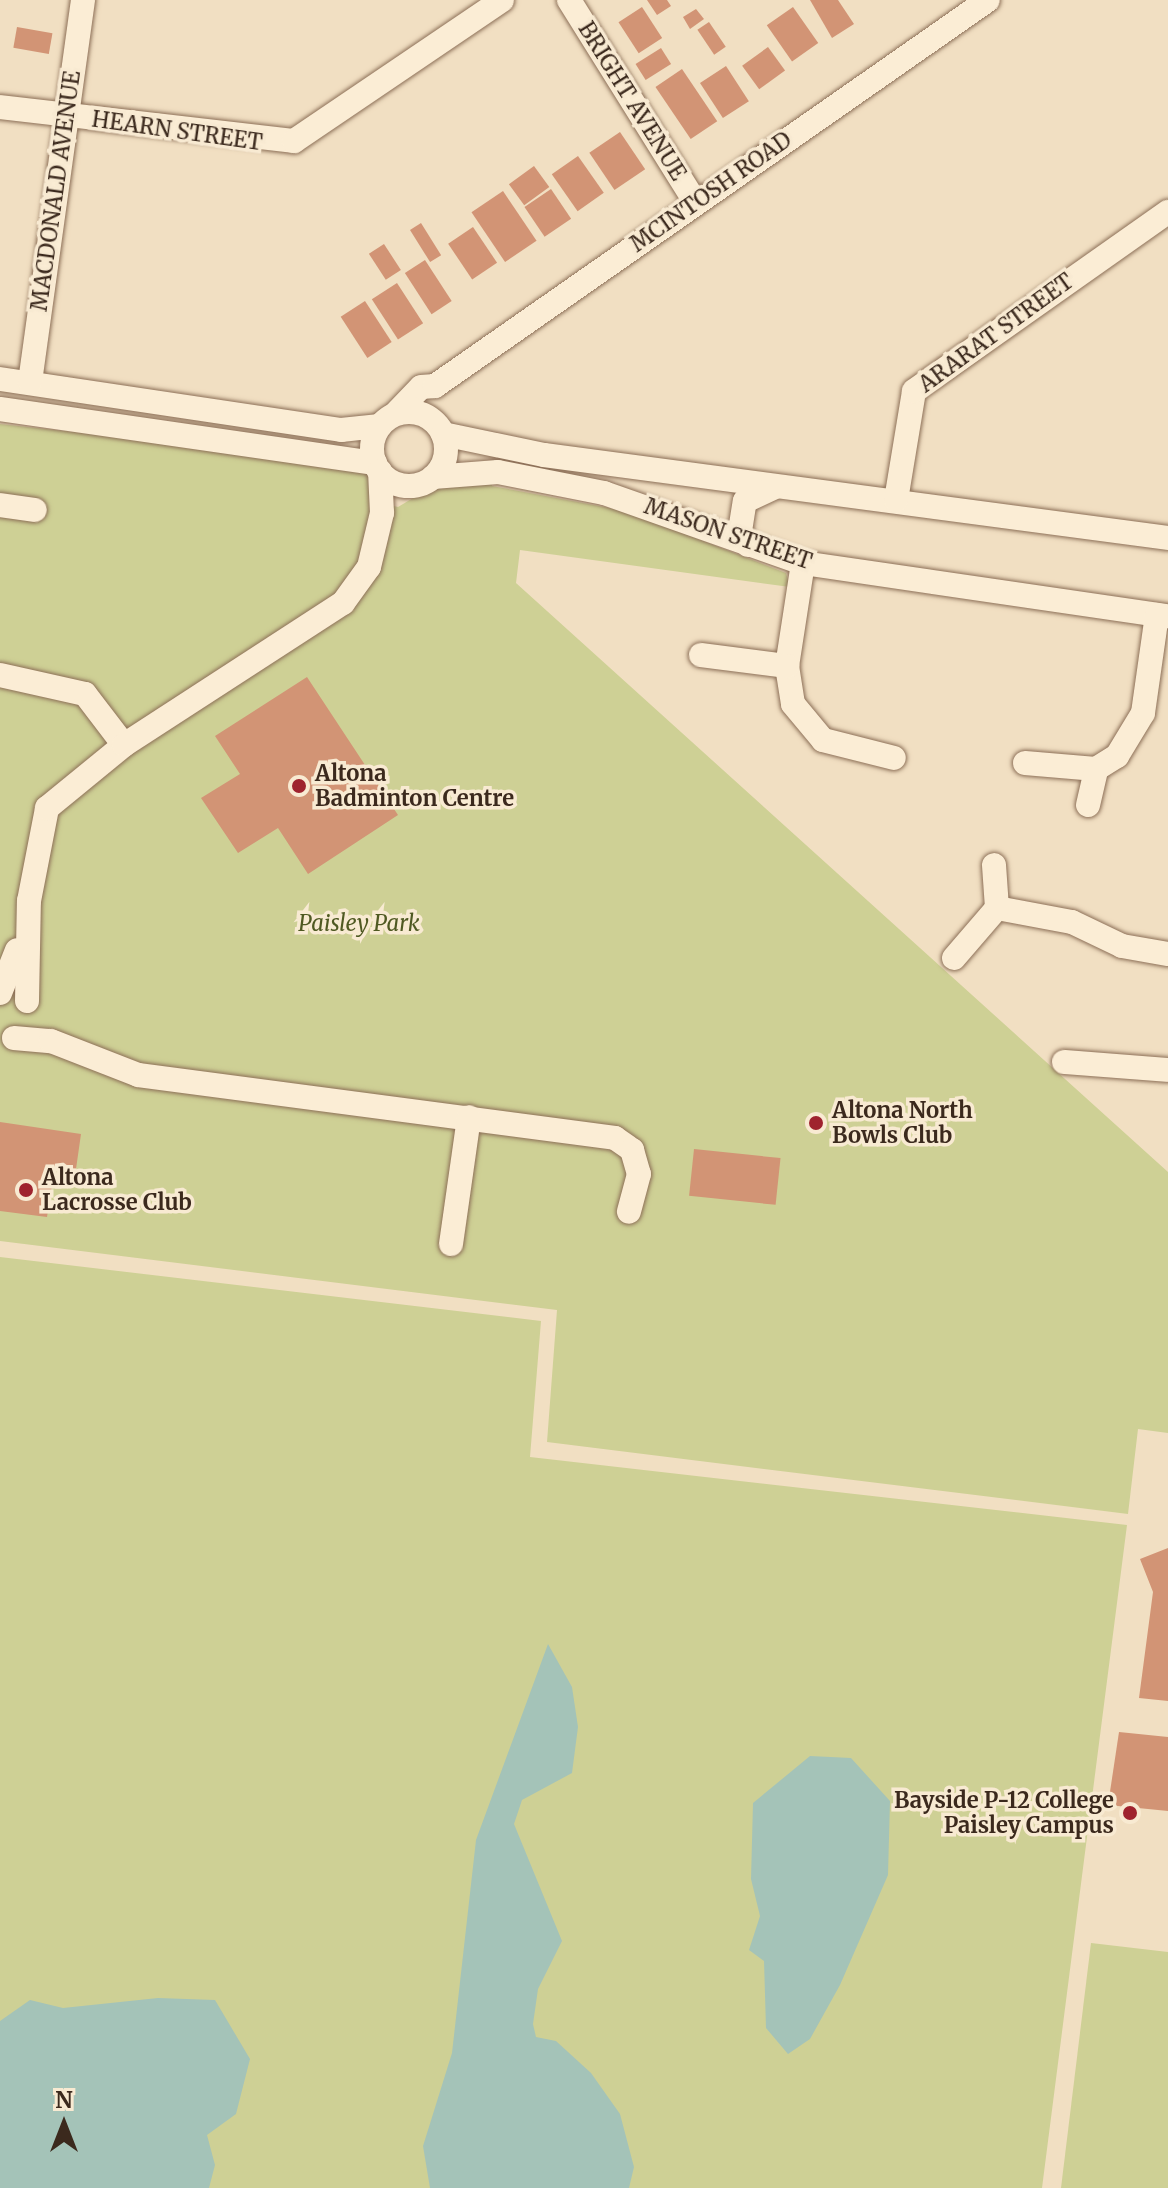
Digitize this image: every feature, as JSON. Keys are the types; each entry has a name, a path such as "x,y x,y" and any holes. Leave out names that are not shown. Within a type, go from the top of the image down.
{"street":[{"name":"MACDONALD AVENUE","path":"30,382 83,0"},
{"name":"HEARN STREET","path":"0,107 294,141 502,0"},
{"name":"BRIGHT AVENUE","path":"569,0 696,203"},
{"name":"MCINTOSH ROAD","path":"387,420 421,387 435,386 988,0"},
{"name":"ARARAT STREET","path":"896,500 914,391 1168,212"},
{"path":"0,379 341,430 413,412 441,430"},
{"path":"382,513 426,480 444,462 435,386"},
{"path":"0,409 377,467 402,485 426,480"},
{"path":"83,1051 29,1004 0,995 29,901 47,808 124,745 343,603 369,567 382,513 377,467 387,420"},
{"name":"MASON STREET","path":"441,430 779,487 1168,538"},
{"name":"MASON STREET","path":"426,480 498,472 604,493 803,563 1162,616"},
{"path":"748,545 740,531 745,501 751,492 779,487"},
{"path":"0,505 35,510"},
{"path":"803,563 787,666 793,704 823,740 894,758"},
{"path":"1025,763 1096,769 1117,756 1143,713 1162,616"},
{"path":"701,655 787,666"},
{"path":"0,675 85,694 124,745"},
{"path":"1088,805 1096,769"},
{"path":"954,958 997,908 994,865"},
{"path":"7,1037 30,1027 29,901"},
{"path":"997,908 1072,922 1122,946 1168,954"},
{"path":"7,1037 83,1051 138,1075 615,1138 632,1150 639,1174 629,1212"},
{"path":"1064,1062 1168,1070"},
{"path":"451,1244 469,1117"}],"green space":[{"name":"Paisley Park","path":"0,424 349,462 374,478 372,501 398,507 438,483 492,477 492,486 626,511 786,573 790,587 520,550 516,583 1168,1172 1168,1433 1138,1429 1128,1514 547,1442 557,1310 0,1241"},
{"path":"0,1257 541,1321 530,1457 1127,1525 1042,2188 0,2188"},
{"path":"1091,1943 1168,1952 1168,2188 1061,2188"}],"water":[{"path":"548,1644 572,1687 578,1727 572,1773 522,1800 514,1824 562,1941 538,1989 533,2024 536,2037 556,2041 591,2073 620,2114 634,2167 629,2188 430,2188 423,2146 452,2053 476,1840"},
{"path":"810,1756 851,1758 890,1801 888,1875 840,1985 810,2039 788,2054 766,2028 764,1961 749,1950 760,1916 751,1879 753,1803"},
{"path":"158,1998 215,2000 250,2059 236,2114 207,2135 215,2165 209,2188 0,2188 0,2021 30,2000 63,2008"}],"building":[{"path":"647,0 667,0 671,6 657,15"},
{"path":"810,0 838,0 854,24 832,38"},
{"path":"642,7 662,38 639,53 619,22"},
{"path":"793,7 818,43 792,61 767,25"},
{"path":"696,9 704,19 690,29 683,17"},
{"path":"709,22 726,47 714,55 697,30"},
{"path":"17,27 52,33 49,54 13,48"},
{"path":"768,47 785,70 759,89 742,66"},
{"path":"661,48 671,64 646,80 636,64"},
{"path":"726,66 749,101 723,118 700,83"},
{"path":"682,69 717,121 691,139 655,87"},
{"path":"620,132 645,169 614,190 589,153"},
{"path":"578,156 604,193 578,211 552,174"},
{"path":"534,166 549,187 524,205 509,184"},
{"path":"551,189 571,219 545,237 524,207"},
{"path":"503,191 537,241 505,262 471,212"},
{"path":"421,223 441,255 430,262 410,230"},
{"path":"473,227 497,263 472,279 448,244"},
{"path":"384,244 401,270 386,280 369,254"},
{"path":"425,260 452,301 432,314 405,273"},
{"path":"397,283 423,323 398,340 372,299"},
{"path":"365,301 392,342 367,358 341,317"},
{"name":"Altona Badminton Centre","path":"307,677 398,815 308,874 278,828 238,853 201,798 240,774 215,736"},
{"name":"Altona Lacrosse Club","path":"0,1122 81,1134 76,1169 55,1166 47,1217 0,1211"},
{"path":"694,1149 781,1158 776,1205 689,1196"},
{"path":"1168,1548 1168,1701 1139,1698 1153,1592 1140,1559"},
{"path":"1119,1732 1168,1737 1168,1811 1108,1805"}],"place":[{"name":"Altona Badminton Centre","path":"299,786"},
{"name":"Altona North Bowls Club","path":"816,1123"},
{"name":"Altona Lacrosse Club","path":"26,1190"},
{"name":"Bayside P-12 College Paisley Campus","path":"1130,1813"}]}
